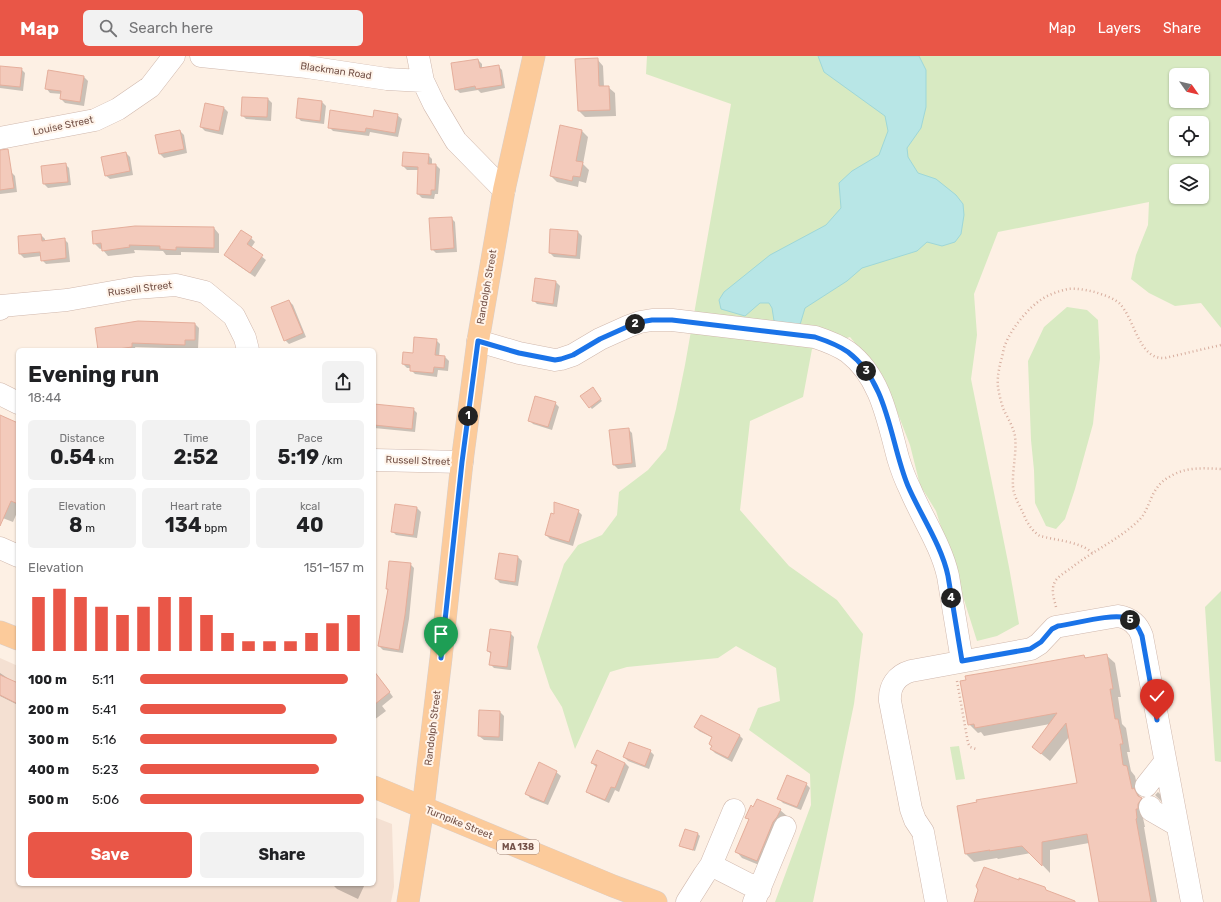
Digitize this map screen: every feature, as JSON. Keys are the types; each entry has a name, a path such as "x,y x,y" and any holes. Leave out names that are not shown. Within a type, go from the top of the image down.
{"main road":[{"name":"Randolph Street","path":"408,902 423,808 462,462 478,341 504,190 534,56"},
{"path":"0,632 16,638"},
{"name":"Turnpike Street","path":"376,788 656,902"}],"street":[{"name":"Louise Street","path":"0,138 95,120 118,109 150,87 174,56"},
{"name":"Blackman Road","path":"202,56 307,67 387,79 423,81"},
{"path":"418,56 423,81 434,104 456,141 504,190"},
{"name":"Russell Street","path":"1,308 67,300 135,288 176,285 204,292 234,316 245,338 248,348"},
{"path":"478,341 542,358 561,359 578,353 600,339 640,322 672,320 815,337 829,341 848,352 866,372 877,389 892,431 904,475 915,503 937,545 944,563 948,576 960,670"},
{"path":"0,394 16,402"},
{"name":"Russell Street","path":"376,460 462,462"},
{"path":"0,548 16,555"},
{"path":"934,895 923,832 915,820 911,809 889,696 894,681 906,672 960,670 1030,649 1041,642 1052,629 1057,616 1118,616 1130,620 1138,626 1142,636 1192,902"},
{"path":"1146,786 1165,762"},
{"path":"1150,807 1151,810 1177,825"},
{"path":"687,902 711,865 734,810"},
{"path":"711,865 757,896 785,826"}],"path":[{"path":"1092,553 1088,549 1079,545 1037,534 1026,520 1016,498 1013,486 1015,434 1003,408 998,387 998,378 1005,345 1012,331 1034,305 1042,299 1060,291 1074,289 1087,290 1105,295 1119,303 1147,351 1159,358 1221,346"},
{"path":"1057,616 1052,589 1055,582 1092,553 1138,522 1144,514 1156,488 1161,483 1172,475 1193,469 1221,469"},
{"path":"960,670 968,745 971,748 976,749"}],"shaded area":[{"path":"0,658 16,665 16,886 376,886 376,818 392,824 394,887 391,902 0,902"}],"green space":[{"path":"647,56 1221,56 1221,328 1201,303 1175,306 1149,293 1131,279 1136,255 1148,225 1149,202 998,232 974,294 977,335 971,379 1019,624 997,636 977,641 936,511 920,485 910,445 884,378 850,337 812,349 803,397 750,421 740,510 789,566 837,600 863,634 854,704 813,902 775,902 811,805 810,774 749,730 758,708 780,701 776,668 736,646 718,658 627,667 610,672 575,749 562,707 550,688 537,647 564,564 578,545 602,535 617,515 619,492 648,470 666,449 685,365 731,104 646,74"},
{"path":"1067,307 1087,310 1098,320 1100,358 1093,424 1065,519 1056,529 1046,526 1035,503 1028,361 1044,327"},
{"path":"1221,591 1221,762 1215,761 1205,607"},
{"path":"959,746 965,779 956,780 950,747"}],"water":[{"path":"818,56 919,56 926,70 926,107 921,128 907,148 908,157 918,173 936,179 956,195 963,204 964,215 961,234 955,242 942,246 927,242 917,251 862,268 847,281 805,308 799,328 775,327 772,308 769,303 760,303 745,316 721,309 719,300 724,292 770,255 826,225 841,208 839,183 852,171 879,155 888,131 885,116 824,72"}],"building":[{"path":"598,58 599,86 609,86 610,110 578,111 575,59"},
{"path":"478,59 480,68 499,65 502,85 476,89 475,86 455,90 451,63"},
{"path":"0,66 22,68 20,87 0,85"},
{"path":"48,70 84,76 80,102 60,99 61,91 45,89"},
{"path":"242,97 268,98 267,117 241,116"},
{"path":"298,98 322,101 320,121 296,118"},
{"path":"205,103 224,107 219,131 200,127"},
{"path":"330,110 373,117 374,110 398,114 395,133 366,128 365,132 328,128"},
{"path":"560,125 582,130 576,161 583,162 580,177 573,176 572,181 550,176"},
{"path":"180,130 184,149 159,154 155,135"},
{"path":"8,149 14,188 0,190 0,150"},
{"path":"126,152 130,171 105,176 101,157"},
{"path":"403,152 429,154 428,164 436,164 435,190 431,190 431,195 417,194 418,167 402,166"},
{"path":"66,163 68,182 43,184 41,166"},
{"path":"452,217 454,248 431,250 429,218"},
{"path":"135,226 214,227 214,248 176,247 176,250 160,249 160,246 129,245 130,247 102,251 101,243 93,244 92,231"},
{"path":"550,229 578,231 576,256 549,253"},
{"path":"241,230 252,237 247,244 263,255 250,273 224,255"},
{"path":"41,234 42,241 65,238 66,258 41,261 40,252 19,254 18,236"},
{"path":"535,278 556,281 553,304 532,301"},
{"path":"289,300 303,333 284,341 271,307"},
{"path":"138,321 195,323 195,340 185,340 185,345 132,343 132,347 98,348 95,328"},
{"path":"414,337 437,339 435,355 445,356 444,368 434,367 433,373 410,371 410,365 402,364 403,352 413,353"},
{"path":"593,387 601,399 589,408 580,396"},
{"path":"535,396 556,402 548,427 528,421"},
{"path":"376,404 414,408 412,429 376,425"},
{"path":"0,415 16,422 16,503 11,501 0,526"},
{"path":"629,428 632,463 613,465 609,430"},
{"path":"554,502 579,510 569,542 545,535 551,513 554,514"},
{"path":"395,504 417,507 413,535 391,532"},
{"path":"499,553 518,556 515,582 495,579"},
{"path":"389,561 411,563 399,650 378,646 388,589 386,589"},
{"path":"490,629 511,632 507,667 489,665 491,652 487,651"},
{"path":"1107,654 1113,689 1110,689 1115,719 1118,719 1123,744 1120,744 1123,765 1127,766 1132,789 1134,788 1138,796 1142,798 1138,804 1138,809 1136,809 1136,819 1151,902 1099,902 1087,834 1042,842 1042,866 1022,846 965,854 957,806 977,802 976,800 1077,783 1066,723 1041,754 1032,747 1057,713 975,728 974,724 968,725 960,681 966,680 965,676 1084,655 1085,658"},
{"path":"376,674 390,692 376,703"},
{"path":"0,675 16,682 16,703 0,695"},
{"path":"479,710 500,711 499,737 478,736"},
{"path":"701,715 740,735 728,758 710,749 712,746 709,744 712,737 694,727"},
{"path":"629,742 651,750 645,766 623,757"},
{"path":"597,750 625,763 615,788 611,787 605,800 586,792 597,765 591,763"},
{"path":"539,762 557,771 544,802 525,794"},
{"path":"787,775 807,783 797,807 777,799"},
{"path":"757,799 781,809 773,822 757,861 735,852 749,819 745,818 751,805 753,807"},
{"path":"685,829 698,833 693,850 679,846"},
{"path":"984,867 1019,880 1019,878 1045,887 1046,890 1075,902 974,902 978,890 976,886"}],"route":[{"path":"441,658 462,462 478,341 519,353 555,360 578,353 600,339 640,322 652,320 672,320 815,337 829,341 848,352 866,372 877,389 892,431 904,475 915,503 937,545 944,563 948,576 962,661 1030,649 1041,642 1052,629 1058,626 1118,616 1126,618 1138,626 1142,636 1157,720"}]}
